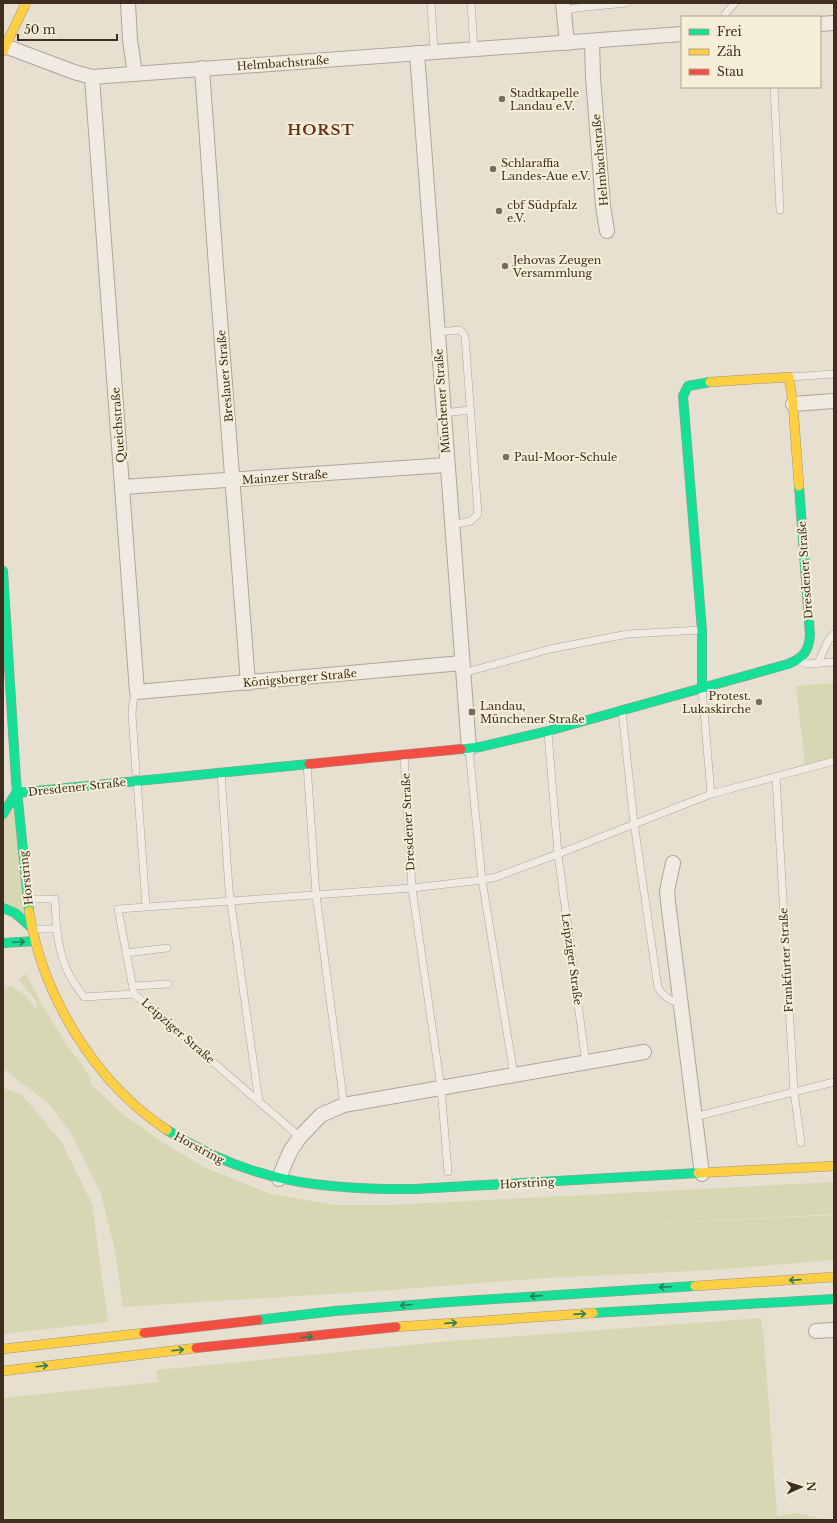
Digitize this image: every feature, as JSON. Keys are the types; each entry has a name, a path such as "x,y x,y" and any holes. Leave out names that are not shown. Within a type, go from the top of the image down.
{"main road":[{"path":"4,48 26,3"},
{"path":"702,688 702,630 685,440 683,396 688,386 701,383 789,377"},
{"name":"Dresdener Straße","path":"16,793 137,777 221,773 469,749 548,730 798,660 804,656 808,649 810,634 793,404 789,377"},
{"name":"Horstring","path":"3,571 16,793 28,900 35,941 58,1004 84,1048 124,1096 166,1130 184,1142 209,1155 238,1167 279,1179 335,1189 395,1190 834,1166"},
{"path":"3,814 16,793"},
{"path":"3,908 15,913 33,929"},
{"path":"3,943 35,941"},
{"path":"3,1349 335,1311 834,1277"},
{"path":"3,1371 378,1330 580,1314 834,1299"}],"street":[{"path":"128,3 130,40 135,74"},
{"path":"563,7 566,43"},
{"path":"821,24 834,23"},
{"name":"Helmbachstraße","path":"4,48 74,72 92,76 681,34"},
{"name":"Helmbachstraße","path":"592,41 593,77 602,199 607,230"},
{"name":"Münchener Straße","path":"417,53 469,749"},
{"name":"Breslauer Straße","path":"202,68 248,683"},
{"name":"Queichstraße","path":"92,76 137,692"},
{"path":"793,404 834,401"},
{"name":"Mainzer Straße","path":"123,488 447,465"},
{"name":"Königsberger Straße","path":"137,692 462,668"},
{"path":"673,863 667,891 702,1174"},
{"path":"279,1179 288,1157 300,1137 321,1115 344,1105 586,1064 644,1052"},
{"path":"816,1331 834,1330"}],"lane":[{"path":"431,3 434,52"},
{"path":"471,3 474,50"},
{"path":"563,7 576,8 626,3"},
{"path":"725,16 725,14 735,3"},
{"path":"774,88 780,210"},
{"path":"437,332 460,330 465,336 478,514 471,521 452,525"},
{"path":"789,377 834,374"},
{"path":"443,413 470,410"},
{"path":"462,668 628,634 702,630"},
{"path":"818,663 828,641 834,634"},
{"path":"798,660 806,664 834,662"},
{"path":"702,688 711,794"},
{"name":"Queichstraße","path":"137,692 133,701 132,714 137,777"},
{"path":"622,709 634,823 658,988 672,1001 680,1004"},
{"path":"548,730 558,854"},
{"path":"469,749 482,880 514,1076"},
{"name":"Dresdener Straße","path":"404,755 412,888"},
{"path":"168,984 134,990 118,908 412,888 482,880 496,877 558,854 711,794 834,761"},
{"path":"307,764 316,894 344,1105"},
{"path":"221,773 231,901 259,1102"},
{"name":"Dresdener Straße","path":"137,777 146,906"},
{"name":"Frankfurter Straße","path":"776,777 794,1092 801,1143"},
{"name":"Leipziger Straße","path":"558,854 586,1064"},
{"path":"412,888 441,1088 448,1172"},
{"path":"28,900 55,899 56,929 33,929"},
{"name":"Leipziger Straße","path":"56,929 60,948 69,975 84,997 134,990 300,1137"},
{"path":"126,953 167,948"},
{"path":"694,1117 834,1082"}],"green space":[{"path":"834,683 834,757 805,765 796,686"},
{"path":"16,793 30,919 3,908 3,814"},
{"path":"26,974 43,1007 67,1045 91,1077 89,1083 124,1115 164,1143 206,1168 271,1194 334,1205 390,1205 834,1182 834,1214 563,1229 834,1215 834,1260 714,1270 546,1278 377,1291 123,1307 115,1250 101,1194 71,1133 50,1105 3,1068 3,990 11,986 25,995 36,1009 37,1002 19,980"},
{"path":"3,1088 22,1095 62,1143 92,1204 108,1322 3,1334"},
{"path":"761,1318 777,1516 797,1513 827,1520 3,1520 3,1398 158,1382 156,1370 440,1342"}],"traffic: fast":[{"path":"702,687 702,630 683,396 688,386 710,382"},
{"path":"461,749 480,747 548,731 788,664 798,659 807,650 810,635 799,486"},
{"path":"3,571 16,780 29,911"},
{"path":"16,793 309,764"},
{"path":"3,814 16,793"},
{"path":"3,908 15,913 33,929"},
{"path":"3,943 35,941"},
{"path":"167,1130 197,1148 256,1172 286,1179 348,1188 415,1189 698,1173"},
{"path":"258,1320 335,1311 449,1302 695,1286"},
{"path":"593,1313 834,1299"}],"traffic: slow":[{"path":"3,51 26,3"},
{"path":"710,382 789,377 793,404 799,486"},
{"path":"29,911 36,943 46,974 59,1005 76,1034 95,1062 117,1088 141,1111 167,1130"},
{"path":"698,1173 834,1166"},
{"path":"695,1286 834,1277"},
{"path":"396,1327 593,1313"},
{"path":"3,1349 144,1333"},
{"path":"3,1371 196,1348"}],"traffic: jam":[{"path":"309,764 461,749"},
{"path":"144,1333 258,1320"},
{"path":"196,1348 396,1327"}],"place":[{"name":"Stadtkapelle Landau e.V.","path":"502,99"},
{"name":"Schlaraffia Landes-Aue e.V.","path":"493,169"},
{"name":"cbf Südpfalz e.V.","path":"499,211"},
{"name":"Jehovas Zeugen Versammlung","path":"505,266"},
{"name":"Paul-Moor-Schule","path":"506,457"},
{"name":"Protest. Lukaskirche","path":"759,702"},
{"name":"Landau, Münchener Straße","path":"472,712"}],"district":[{"name":"HORST","path":"321,130"}]}
